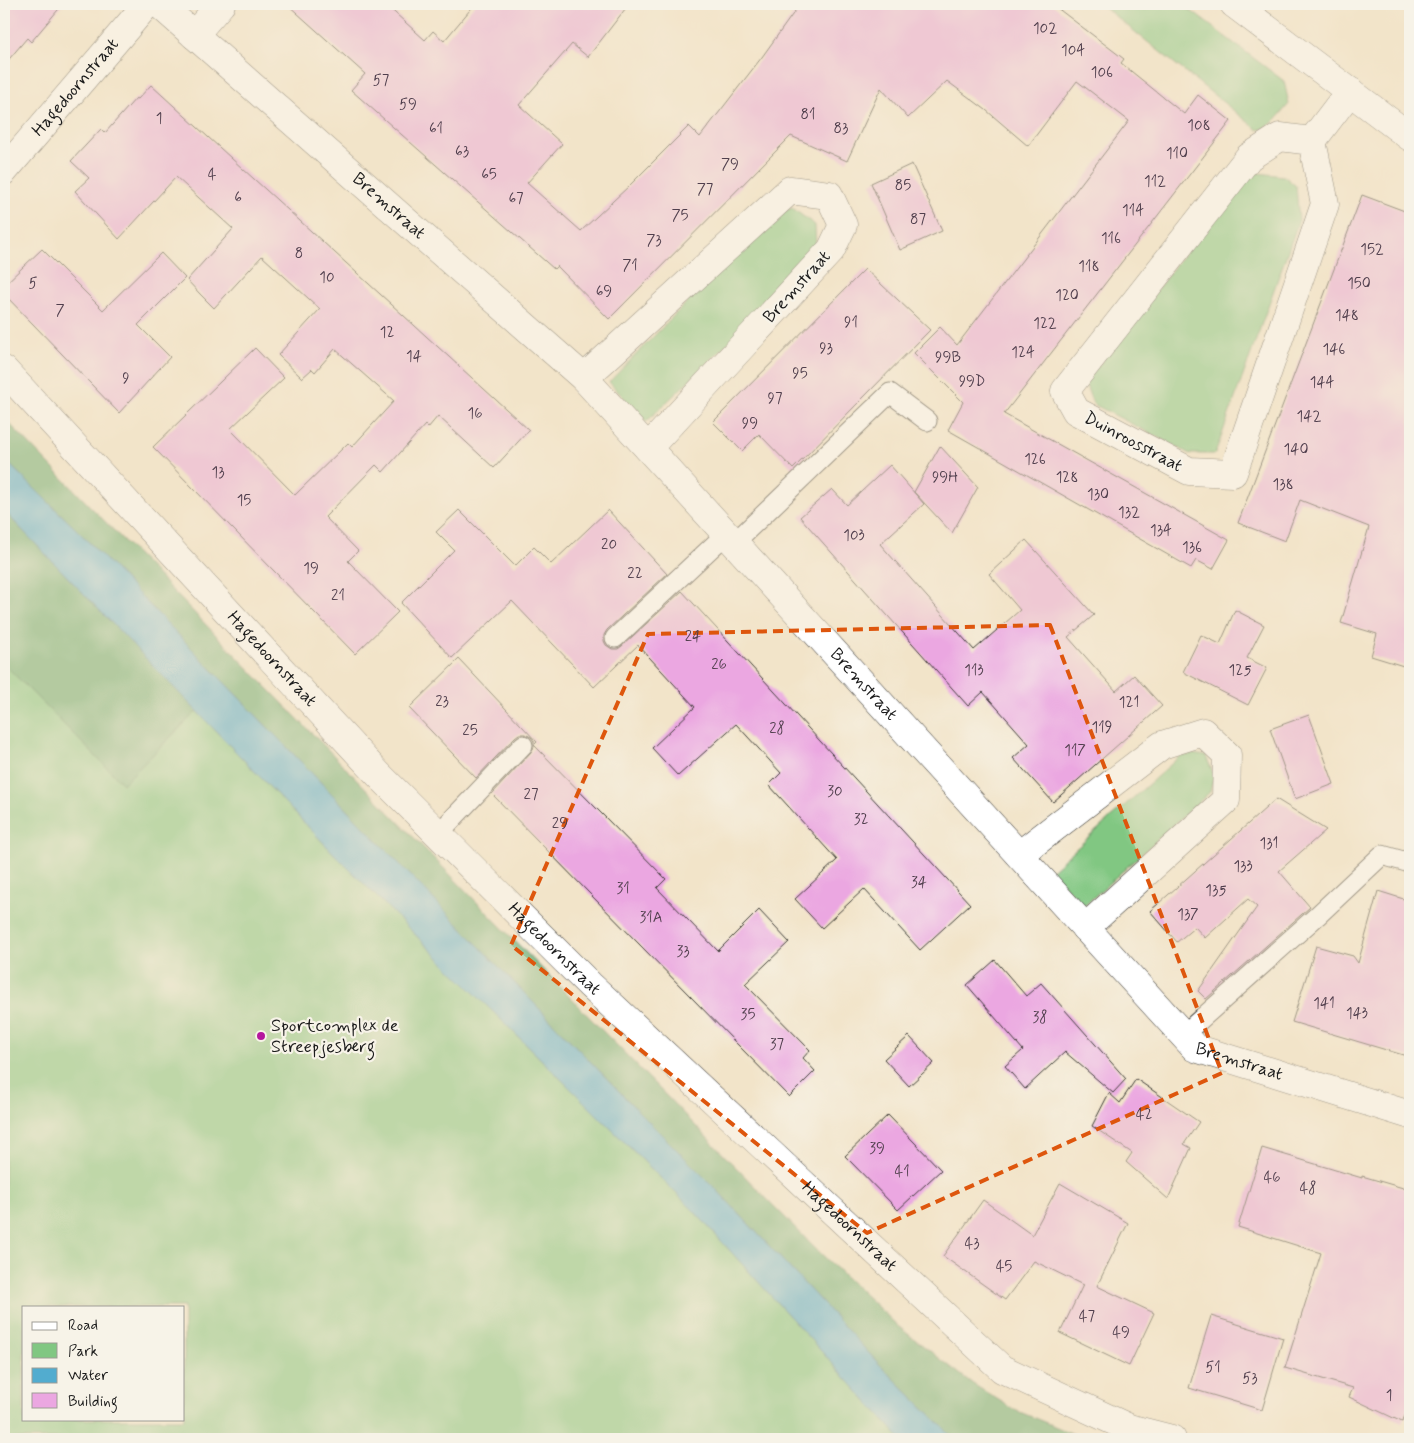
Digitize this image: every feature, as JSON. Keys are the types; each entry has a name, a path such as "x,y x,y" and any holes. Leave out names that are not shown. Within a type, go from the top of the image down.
{"street":[{"name":"Hagedoornstraat","path":"4,171 147,4"},
{"name":"Bremstraat","path":"159,4 584,378 1195,1048 1410,1116"},
{"path":"194,35 221,4"},
{"path":"1234,4 1410,137"},
{"path":"1312,141 1350,91"},
{"name":"Duinroosstraat","path":"1280,137 1312,141 1325,204 1233,473 1189,471 1076,411 1064,391 1249,156 1280,137"},
{"name":"Bremstraat","path":"584,378 790,190 829,195 843,225 831,250 648,448"},
{"name":"Hagedoornstraat","path":"4,370 373,768 438,834 597,992 1002,1369 1129,1428 1172,1439"},
{"path":"1019,855 1162,745 1203,732 1227,755 1226,800 1085,928"}],"lane":[{"path":"615,638 730,539 890,392 927,422"},
{"path":"438,834 523,744"},
{"path":"1184,1035 1382,855 1410,863"}],"highlighted area":[{"path":"1050,625 1222,1073 867,1233 511,945 648,634"}],"green space":[{"path":"1100,4 1182,4 1284,81 1289,104 1271,124 1258,130"},
{"path":"1258,173 1284,176 1296,186 1299,220 1215,454 1190,454 1093,404 1085,383 1240,181"},
{"path":"792,208 815,225 816,247 790,284 646,422 609,382 772,215"},
{"path":"4,418 814,1247 899,1327 973,1384 1015,1410 1086,1439 955,1439 879,1364 717,1190 640,1113 78,531 4,459"},
{"name":"Sportcomplex de Streepjesberg","path":"4,511 341,861 694,1211 901,1439 4,1439"},
{"path":"4,511 197,711 123,784 4,664"},
{"path":"1193,754 1206,756 1214,775 1210,792 1084,906 1051,871 1179,757"}],"water":[{"path":"4,459 78,531 640,1113 717,1190 879,1364 955,1439 901,1439 694,1211 341,861 4,511"}],"building":[{"path":"4,4 63,4 31,42 27,38 4,65"},
{"path":"287,4 385,4 425,40 433,31 444,41 475,4 629,4 588,57 572,44 519,105 562,144 527,183 581,231 689,126 700,137 800,4 1052,4 1124,59 1121,63 1184,114 1198,95 1231,121 1004,414 1229,540 1213,569 1196,560 1191,568 948,430 963,402 914,353 940,327 957,345 1129,121 1077,81 1028,146 986,110 947,81 908,118 881,88 847,161 791,136 609,319 557,266 554,269 351,90 365,74"},
{"path":"151,85 529,430 494,468 438,416 428,428 425,425 383,472 376,465 325,517 358,551 348,561 398,612 355,654 153,447 255,348 284,378 230,429 295,495 348,443 352,447 394,401 335,349 315,372 312,369 302,378 278,355 320,309 262,256 214,308 200,294 187,280 233,229 176,177 119,239 75,191 89,178 71,161 101,129 105,133 136,98 138,99"},
{"path":"912,164 942,231 900,250 871,183"},
{"path":"1362,195 1410,213 1410,668 1371,656 1377,634 1341,623 1369,527 1300,500 1285,541 1238,523"},
{"path":"42,249 103,310 161,253 185,278 138,325 170,357 119,413 4,294 4,285"},
{"path":"865,269 930,330 793,469 759,434 742,451 713,422"},
{"path":"940,446 978,487 952,533 914,492"},
{"path":"890,465 924,504 880,544 974,650 1020,610 989,574 1026,540 1094,615 1068,637 1116,691 1134,675 1162,706 1053,802 1013,758 1029,744 983,692 968,706 800,517 832,489 847,505"},
{"path":"459,510 515,566 534,547 551,564 608,510 667,574 607,630 604,635 606,645 612,649 618,649 682,591 970,904 920,950 864,889 822,928 795,899 837,860 769,785 781,773 736,724 678,776 652,748 695,707 638,645 594,687 512,601 452,658 401,603 454,550 436,532"},
{"path":"1235,610 1264,625 1247,658 1267,668 1248,705 1183,672 1201,635 1220,644"},
{"path":"459,659 537,742 534,745 531,737 519,734 476,778 409,708"},
{"path":"1309,715 1334,784 1295,799 1270,729"},
{"path":"534,745 666,879 657,888 718,951 759,910 789,942 745,984 810,1050 803,1058 815,1071 789,1097 492,794 531,752"},
{"path":"1276,799 1326,830 1279,871 1310,907 1206,999 1198,991 1257,907 1248,899 1205,938 1195,927 1177,942 1150,911"},
{"path":"1378,891 1410,901 1410,1057 1292,1022 1316,946 1353,956 1358,963"},
{"path":"995,960 1026,996 1041,983 1126,1079 1113,1093 1065,1052 1025,1089 1005,1066 1023,1050 967,985"},
{"path":"909,1036 934,1063 909,1086 884,1059"},
{"path":"1136,1079 1199,1122 1184,1144 1191,1148 1168,1199 1126,1162 1132,1153 1092,1126 1109,1093 1120,1103"},
{"path":"888,1115 941,1170 898,1210 845,1156"},
{"path":"1262,1148 1362,1178 1362,1176 1410,1190 1410,1406 1402,1422 1349,1397 1353,1388 1285,1368 1321,1253 1238,1227"},
{"path":"1060,1183 1128,1223 1097,1286 1154,1313 1129,1366 1060,1333 1083,1285 1034,1261 1005,1300 943,1256 983,1200 1032,1235"},
{"path":"1211,1316 1283,1338 1262,1410 1189,1388"}],"place":[{"name":"Sportcomplex de Streepjesberg","path":"261,1036"}]}
